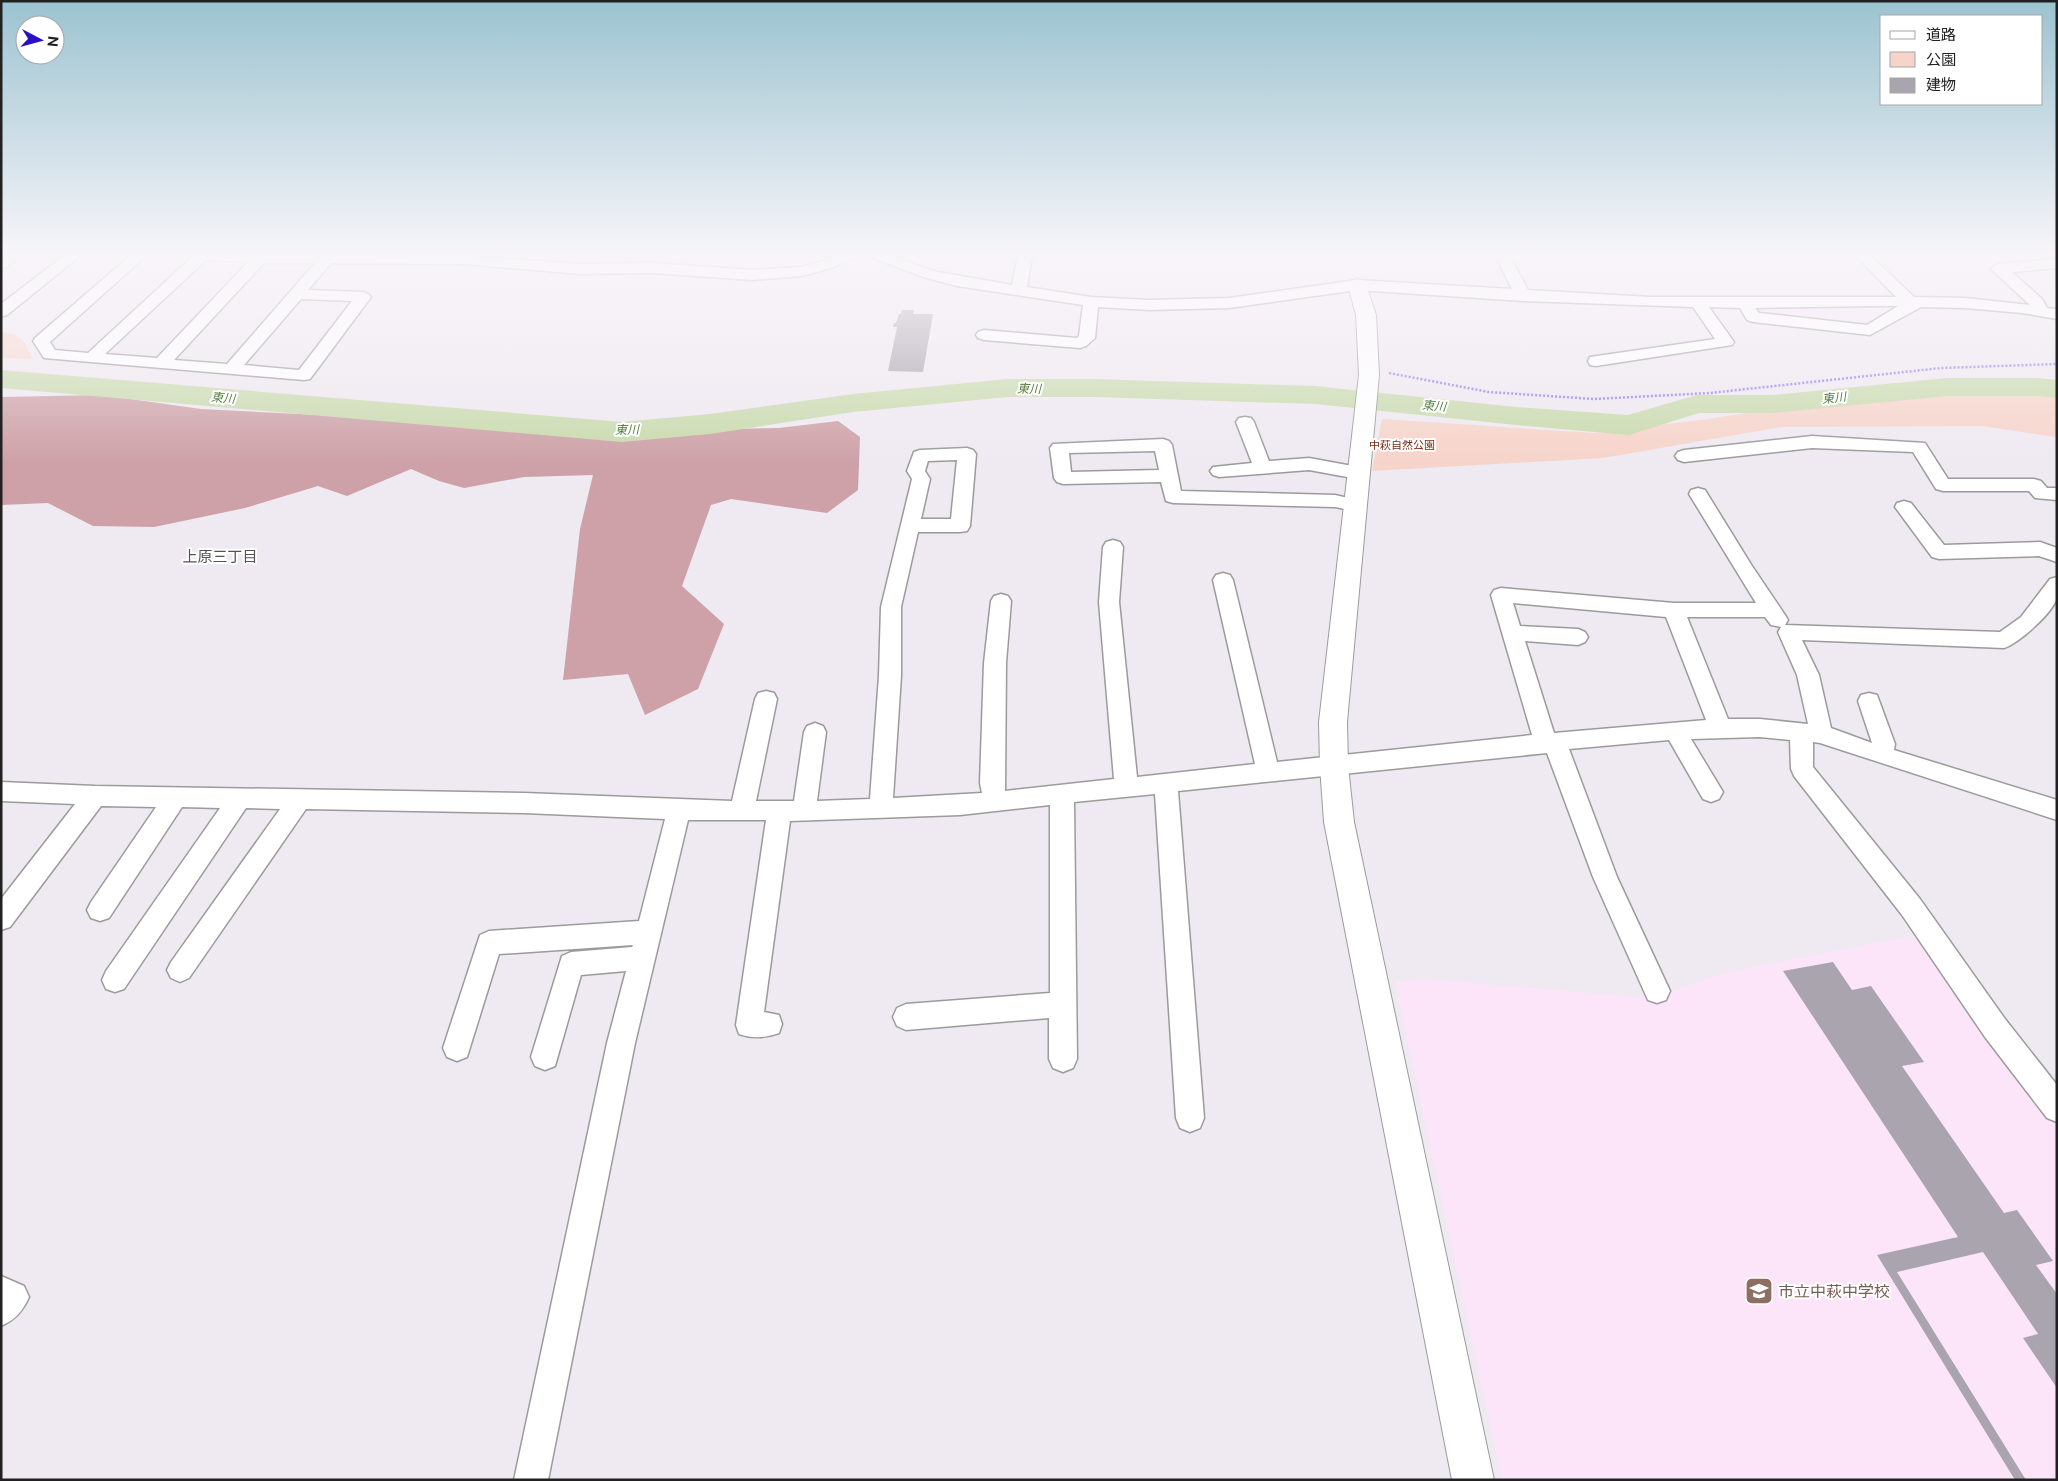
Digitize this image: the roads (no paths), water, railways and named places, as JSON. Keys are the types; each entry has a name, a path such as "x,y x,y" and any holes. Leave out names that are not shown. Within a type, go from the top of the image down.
{"street":[{"path":"60,324 41,340 50,355 304,375 342,324"},
{"path":"92,358 127,324"},
{"path":"161,364 198,324"},
{"path":"232,369 270,324"},
{"path":"984,335 1080,343 1087,338 1089,324"},
{"path":"1366,324 1368,372 1333,722 1334,766 1340,822 1473,1480"},
{"path":"1596,361 1726,342 1713,324"},
{"path":"1817,324 1870,330 1879,324"},
{"path":"1245,422 1263,468"},
{"path":"1684,456 1812,442 1919,447 1944,485 2034,485 2042,494 2057,494"},
{"path":"1169,476 1063,478 1059,448 1164,445 1173,497 1335,501 1355,505"},
{"path":"881,808 890,676 891,608 910,525 921,479 916,471 920,456 967,454 960,526 910,525"},
{"path":"1220,471 1309,464 1358,473"},
{"path":"1698,494 1771,610 1788,632 1808,676 1811,733 1802,769 1911,907 1995,1028 2057,1108"},
{"path":"1904,507 1939,552 2040,549 2057,555"},
{"path":"1113,547 1109,602 1126,788"},
{"path":"1223,580 1268,773"},
{"path":"1788,632 2004,640 2028,622 2057,584"},
{"path":"1657,991 1605,877 1550,743 1512,633 1501,595 1674,610 1771,610"},
{"path":"995,801 992,783 995,663 1001,601"},
{"path":"1674,610 1720,728"},
{"path":"1512,633 1578,638"},
{"path":"742,811 766,699"},
{"path":"1869,700 1884,744 1881,755"},
{"path":"1,791 95,796 524,803 679,810 779,812 960,805 1550,743 1675,731 1760,728 1811,733 2057,810"},
{"path":"1675,731 1711,792"},
{"path":"804,811 815,732"},
{"path":"1164,784 1168,797 1190,1118"},
{"path":"1062,794 1064,1060"},
{"path":"1,919 95,796"},
{"path":"100,910 175,798"},
{"path":"115,980 239,799"},
{"path":"180,970 299,800"},
{"path":"531,1480 621,1043 679,810"},
{"path":"769,1024 749,1024 779,812"},
{"path":"457,1048 489,943 646,945"},
{"path":"545,1057 571,964 646,945"},
{"path":"906,1017 1064,1004"},
{"path":"1,1291 13,1297 1,1310"}],"waterway":[{"name":"東川","path":"1,379 622,432 710,424 853,403 1008,388 1094,388 1315,395 1516,416 1629,425 1697,404 1773,404 1947,387 2039,387 2057,389"}],"place":[{"name":"市立中萩中学校","path":"1759,1291"}],"district":[{"name":"上原三丁目","path":"220,556"}],"park label":[{"name":"中萩自然公園","path":"1402,445"}]}
